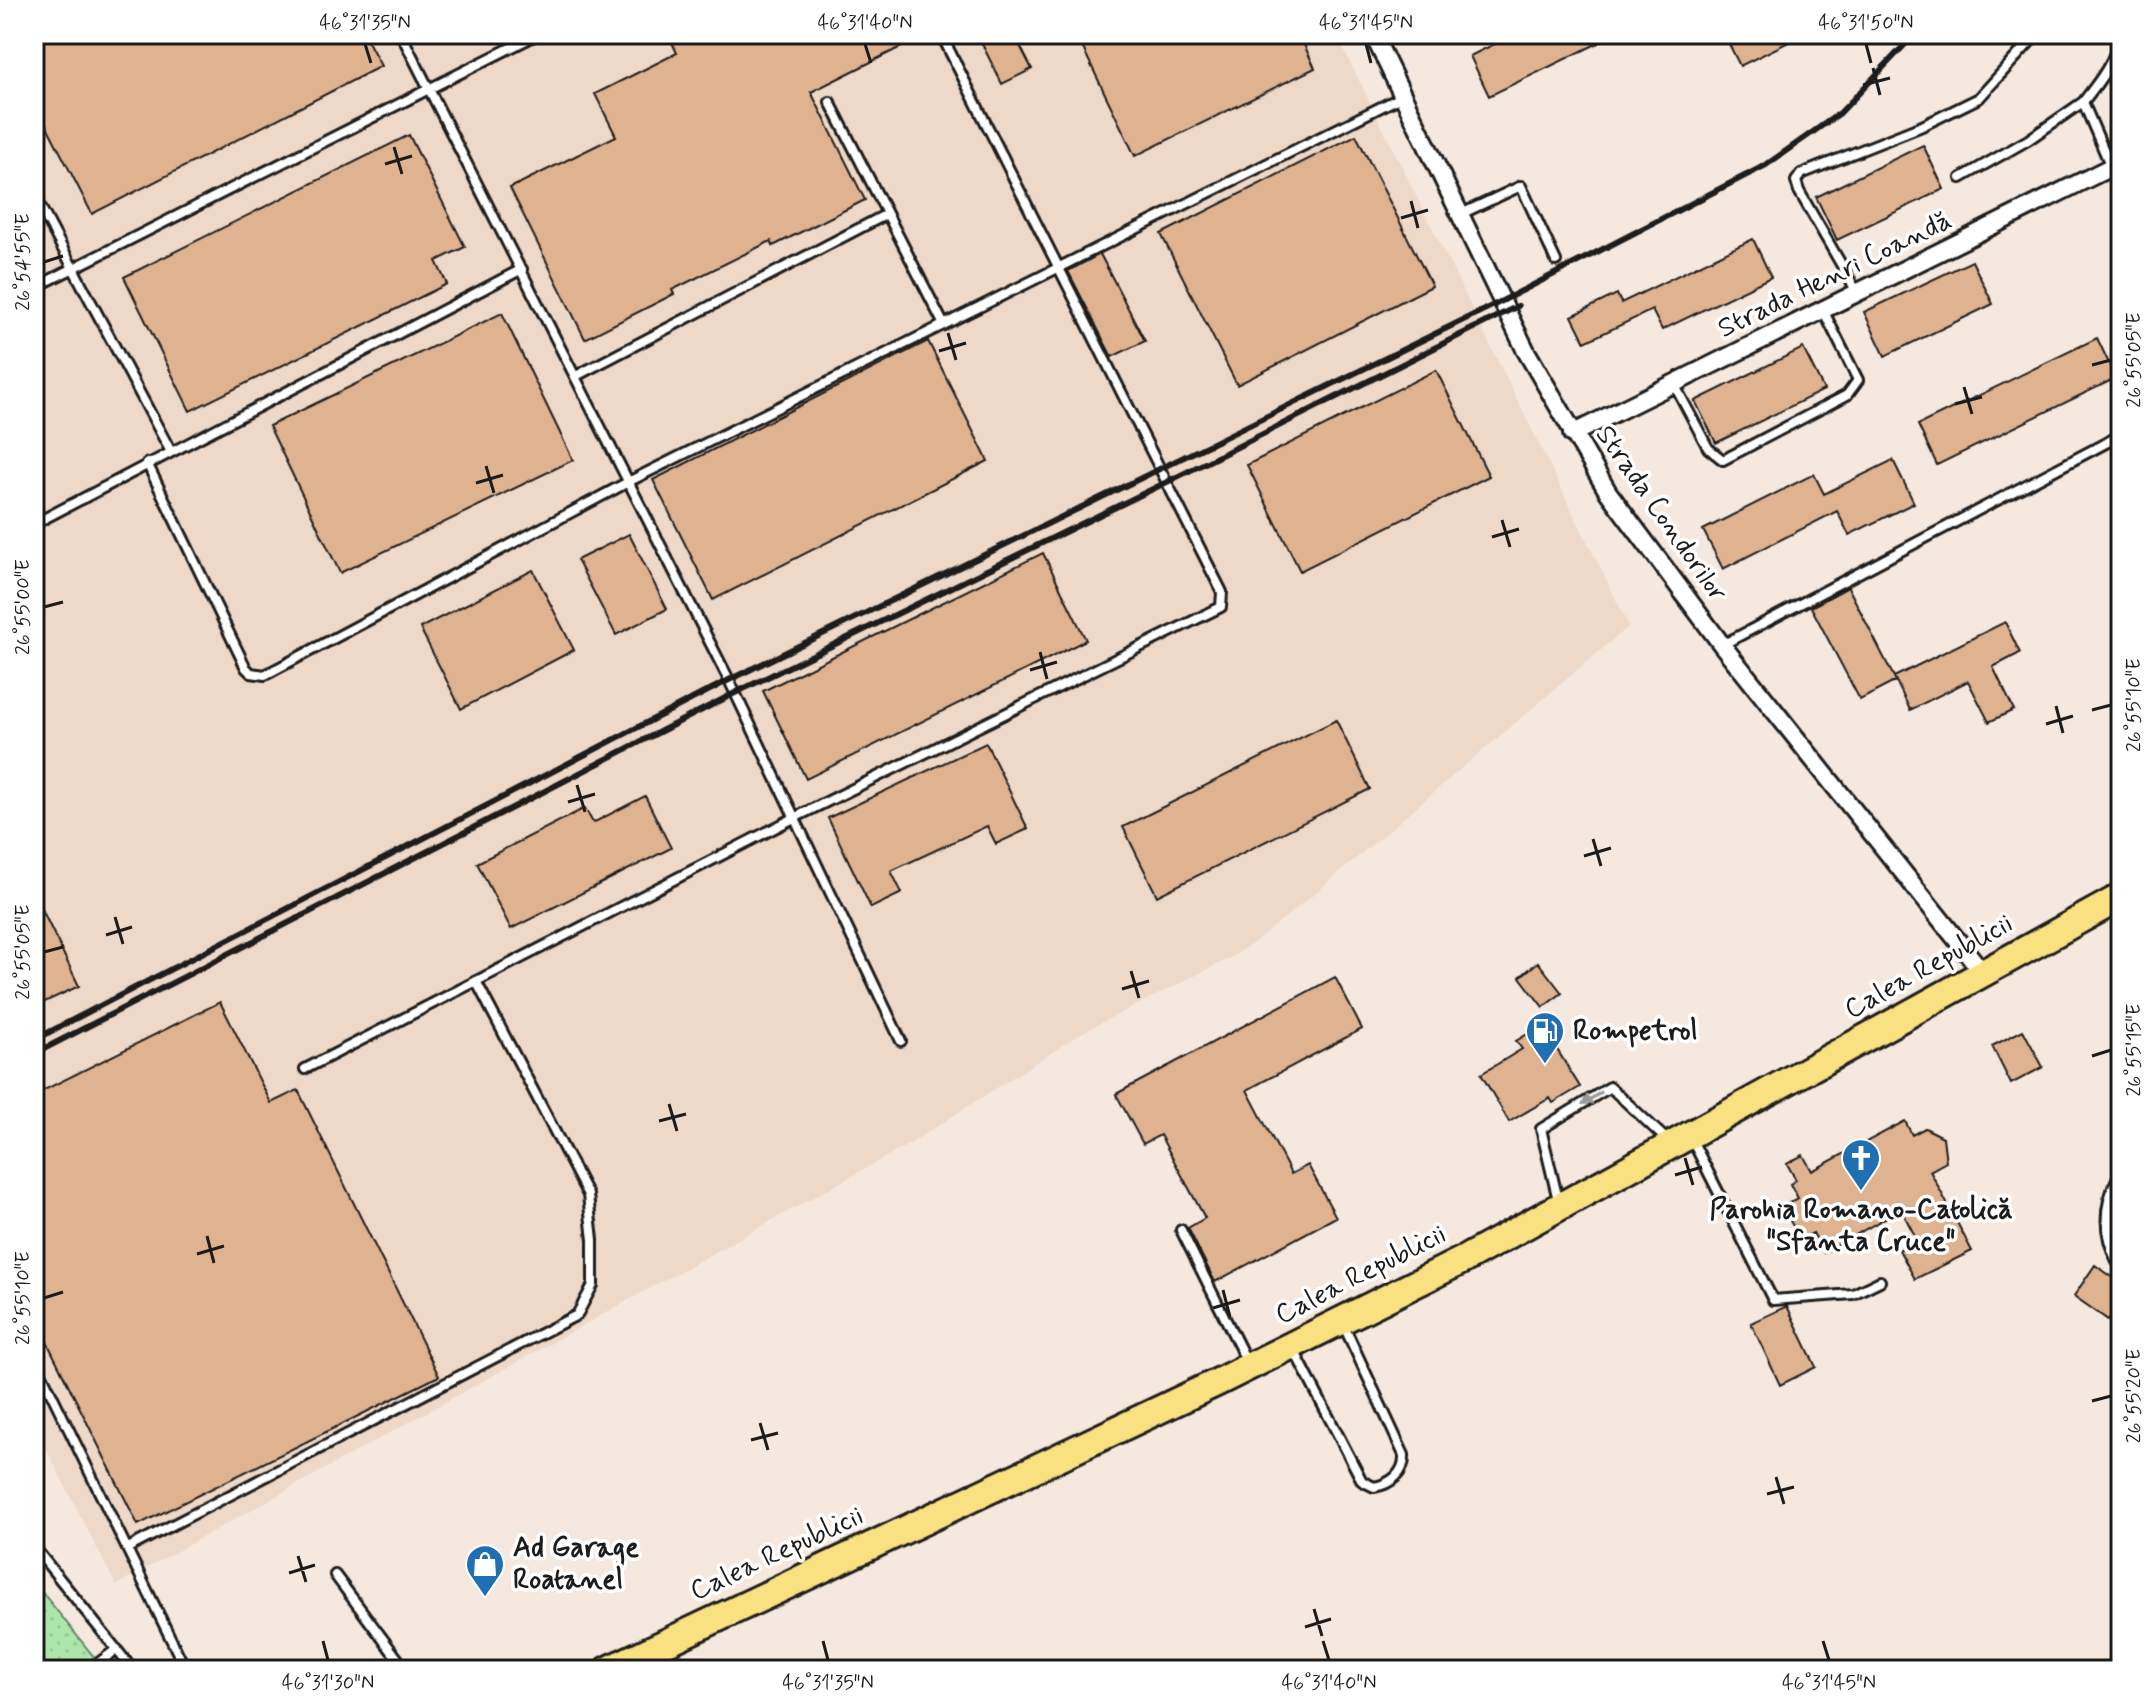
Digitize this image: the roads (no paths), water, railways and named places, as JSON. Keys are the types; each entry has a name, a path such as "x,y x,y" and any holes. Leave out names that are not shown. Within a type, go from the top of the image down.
{"main road":[{"name":"Calea Republicii","path":"608,1670 1341,1321 1560,1207 2121,897"}],"street":[{"name":"Strada Condorilor","path":"1373,34 1526,351 1608,492 1722,645 1984,974"},
{"name":"Strada Henri Coandă","path":"1572,434 2116,164"},
{"path":"2121,1180 2112,1197 2110,1225 2113,1244 2121,1260"}],"lane":[{"path":"401,34 630,481 796,817 901,1041"},
{"path":"34,288 538,34"},
{"path":"305,1069 796,817 1221,607 1222,592 941,34"},
{"path":"1857,293 1796,181 1801,174 1922,126 1979,98 2037,34"},
{"path":"1961,178 2028,140 2083,102 2119,47 2121,34"},
{"path":"147,463 246,668 257,675 271,673 630,481 1403,96"},
{"path":"830,102 944,325"},
{"path":"2083,102 2116,164"},
{"path":"1461,214 1521,186 1556,261"},
{"path":"34,195 170,450"},
{"path":"576,376 887,214"},
{"path":"34,524 170,450 522,269"},
{"path":"1674,384 1708,448 1723,460 1847,395 1854,388 1858,380 1823,310"},
{"path":"1722,645 2121,435"},
{"path":"128,1548 577,1315 593,1285 593,1240 588,1195 476,981"},
{"path":"1560,1207 1541,1129 1610,1087 1681,1141 1773,1300 1853,1294 1880,1281"},
{"path":"1181,1230 1249,1366"},
{"path":"1292,1345 1362,1481 1374,1487 1391,1480 1400,1473 1404,1455 1341,1321"},
{"path":"34,1358 186,1670"},
{"path":"34,1547 133,1670"},
{"path":"335,1575 406,1670"},
{"path":"89,1670 117,1649"}],"railway":[{"path":"34,1040 729,680 1502,301 1766,165 1840,113 1915,34"},
{"path":"34,1054 735,693 1518,306"}],"place":[{"name":"Rompetrol","path":"1545,1065"},
{"name":"Parohia Romano-Catolică \"Sfanta Cruce\"","path":"1861,1192"},
{"name":"Ad Garage Roatanel","path":"485,1598"}]}
